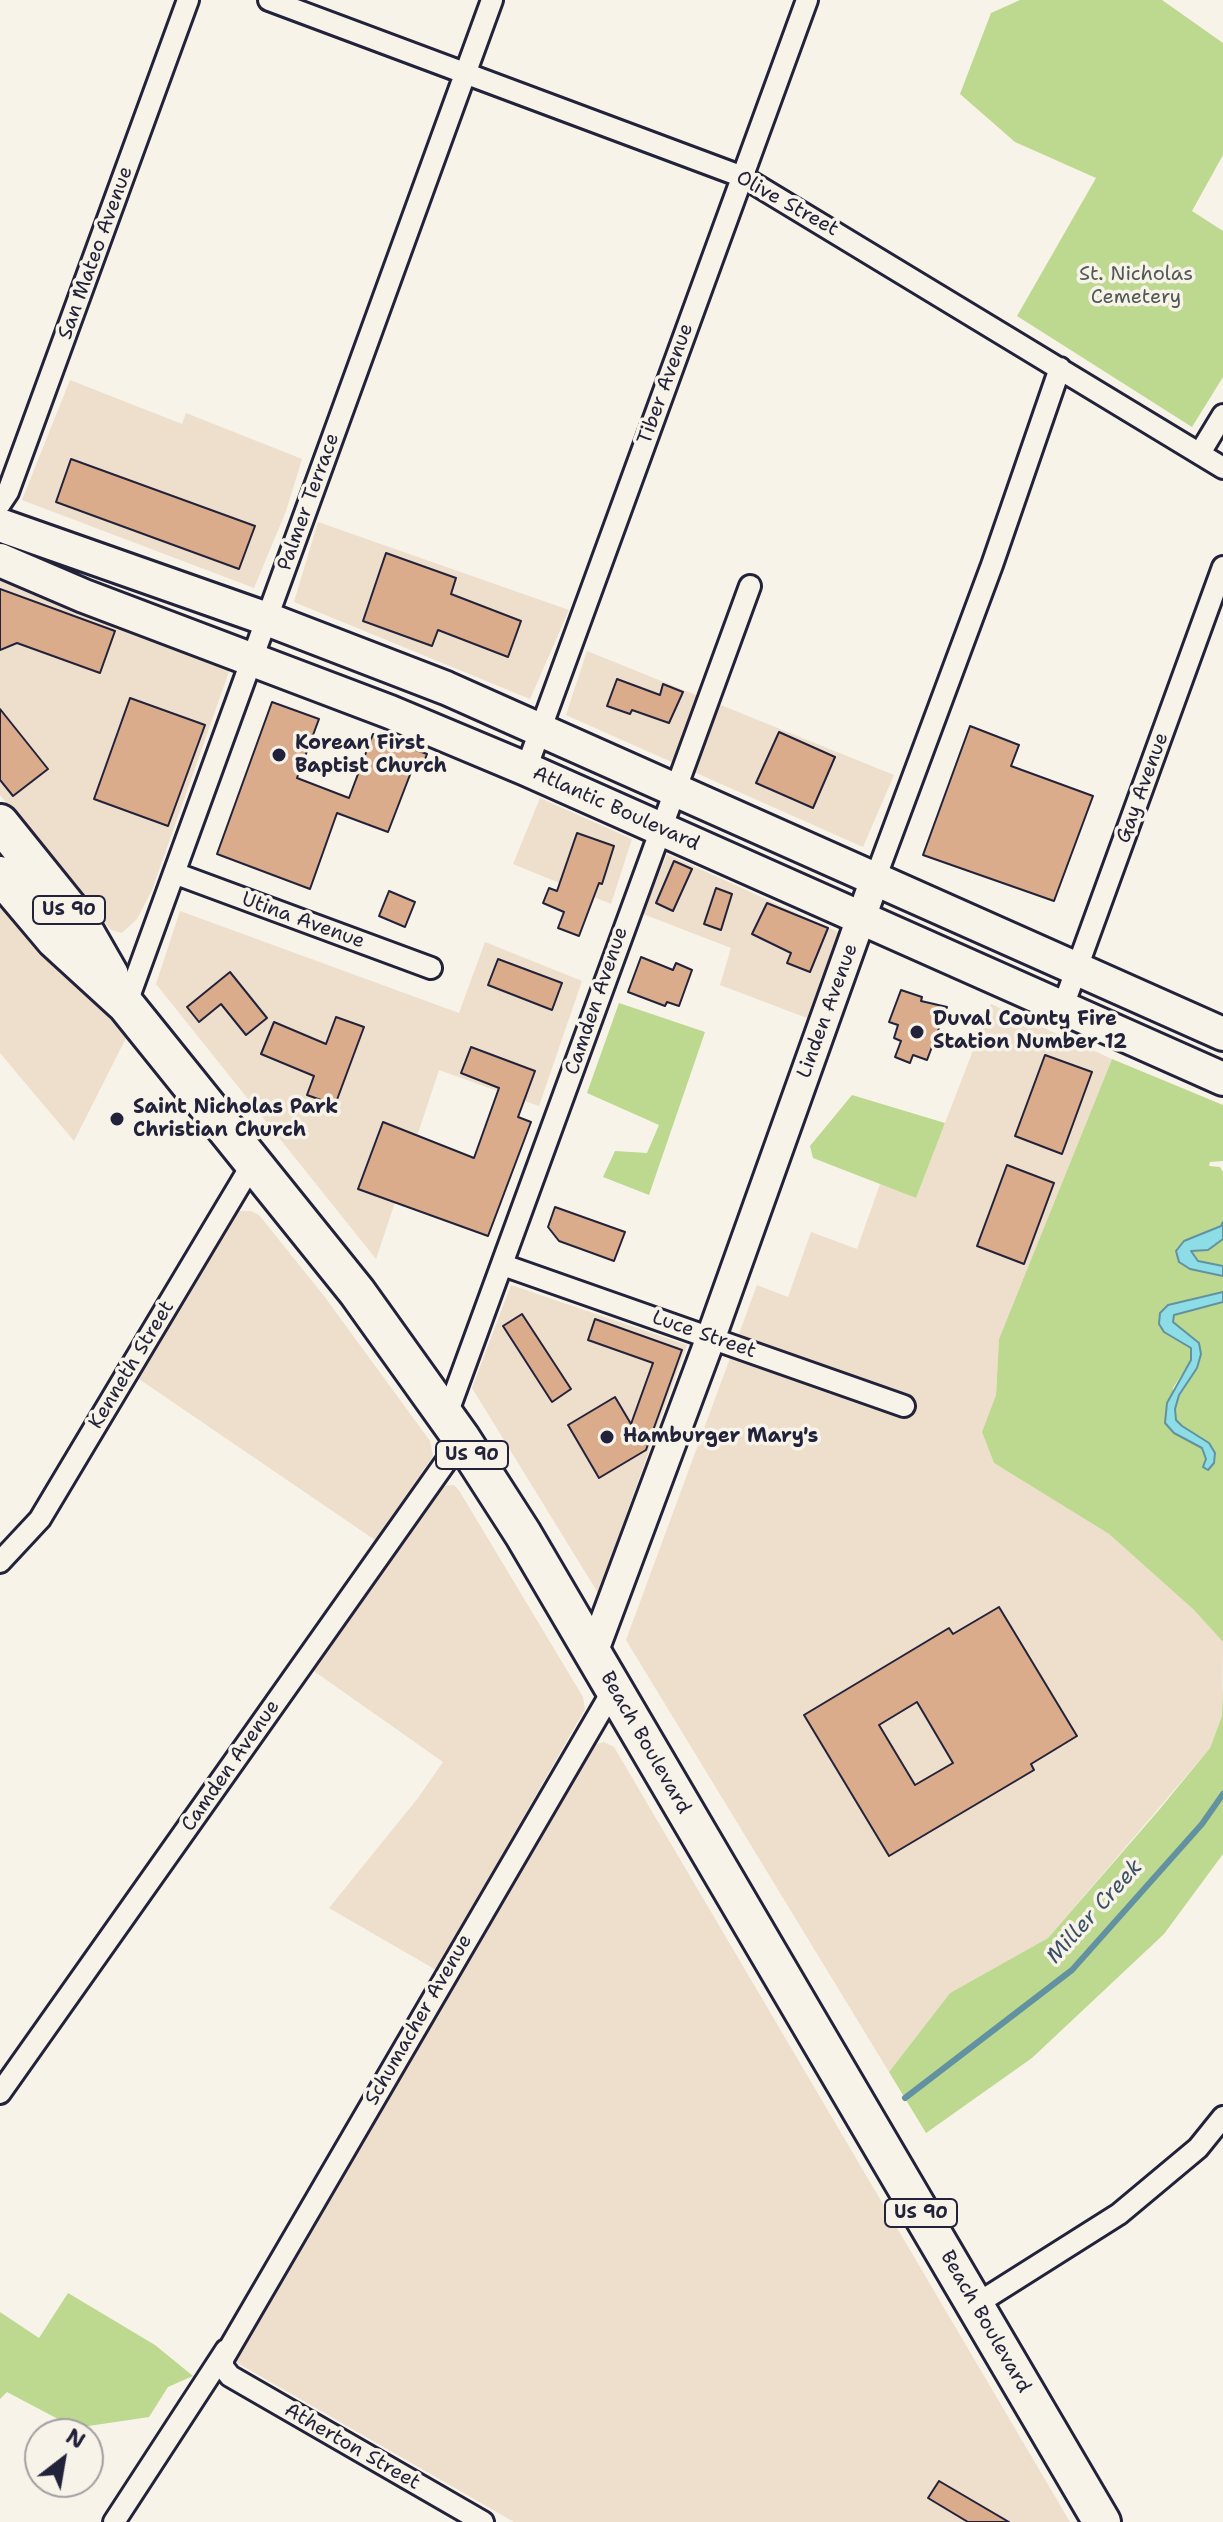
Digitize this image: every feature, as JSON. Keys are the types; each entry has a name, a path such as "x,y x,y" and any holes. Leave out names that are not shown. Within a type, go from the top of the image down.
{"highway":[{"name":"Beach Boulevard","path":"0,823 79,921 126,1005"},
{"name":"Beach Boulevard","path":"0,875 55,940 126,1005 365,1302 454,1428 523,1534 1102,2522"}],"main road":[{"name":"Atlantic Boulevard","path":"0,525 267,619 446,688 1223,1034"},
{"name":"Atlantic Boulevard","path":"0,560 84,596 390,712 526,769 1223,1079"}],"street":[{"name":"San Mateo Avenue","path":"0,504 8,492 188,0"},
{"name":"Olive Street","path":"269,0 743,177 1223,468"},
{"name":"Palmer Terrace","path":"126,1005 492,0"},
{"name":"Tiber Avenue","path":"526,769 807,0"},
{"name":"Linden Avenue","path":"593,1653 992,565 1060,368"},
{"path":"1200,453 1223,415"},
{"name":"Gay Avenue","path":"1062,1009 1223,567"},
{"name":"Camden Avenue","path":"0,2093 454,1428 503,1265 750,586"},
{"name":"Utina Avenue","path":"174,873 431,968"},
{"name":"Kenneth Street","path":"0,1562 40,1519 254,1161"},
{"name":"Luce Street","path":"503,1265 904,1406"},
{"name":"Schumacher Avenue","path":"114,2522 224,2359 613,1690"},
{"path":"975,2305 1143,2195 1198,2148 1223,2117"},
{"name":"Atherton Street","path":"224,2359 230,2376 483,2522"}],"shaded area":[{"path":"70,380 182,424 186,413 302,459 286,511 254,588 22,500"},
{"path":"318,522 569,610 530,699 294,602"},
{"path":"0,581 231,666 152,890 137,919 122,933 111,930 0,795"},
{"path":"587,651 894,775 863,847 566,715"},
{"path":"540,798 632,839 611,904 513,864"},
{"path":"667,854 838,932 807,1018 720,985 731,948 643,914"},
{"path":"0,890 126,1038 74,1141 0,1053"},
{"path":"180,911 459,1013 485,942 582,981 539,1106 439,1070 376,1259 156,984"},
{"path":"991,1004 1112,1059 999,1339 996,1395 982,1432 994,1463 1109,1534 1194,1610 1223,1642 1222,1716 1210,1748 1048,1938 950,1993 889,2072 626,1640 757,1285 788,1297 811,1232 857,1249 880,1184 916,1198"},
{"path":"238,1211 251,1211 259,1215 324,1296 430,1441 433,1456 375,1540 136,1377 231,1217"},
{"path":"511,1285 687,1345 598,1593 472,1388"},
{"path":"454,1485 583,1697 585,1709 436,1970 329,1908 418,1798 443,1762 311,1669 437,1490"},
{"path":"604,1742 614,1747 1070,2522 514,2522 234,2361 593,1745"}],"green space":[{"name":"St. Nicholas Cemetery","path":"1020,0 1162,0 1223,43 1223,155 1192,211 1223,231 1223,377 1192,427 1017,316 1096,178 1015,142 960,94 991,13"},
{"path":"619,1003 705,1032 649,1195 603,1177 615,1151 647,1153 659,1125 587,1093"},
{"path":"1112,1059 1223,1105 1223,1161 1210,1162 1209,1166 1220,1167 1223,1172 1223,1222 1184,1241 1190,1269 1223,1276 1223,1292 1168,1305 1160,1313 1178,1339 1191,1348 1191,1360 1173,1388 1174,1433 1202,1448 1209,1470 1209,1443 1176,1420 1175,1408 1179,1395 1197,1368 1201,1354 1173,1322 1174,1315 1223,1302 1223,1642 1194,1610 1109,1534 994,1463 982,1432 996,1395 999,1339"},
{"path":"852,1095 945,1123 916,1198 813,1158 810,1146"},
{"path":"1223,1239 1223,1266 1198,1261 1193,1256 1191,1251 1208,1250"},
{"path":"1223,1685 1223,1854 1164,1934 1032,2058 926,2133 889,2072 950,1993 1048,1938 1159,1810 1210,1748 1222,1716"},
{"path":"68,2293 155,2345 193,2376 168,2387 149,2417 104,2424 104,2418 56,2418 7,2392 0,2399 0,2312 39,2338"}],"water":[{"path":"1223,1222 1223,1239 1208,1250 1191,1251 1198,1261 1223,1266 1223,1276 1190,1269 1179,1262 1176,1251 1184,1241 1221,1226"},
{"path":"1223,1292 1223,1302 1174,1315 1173,1322 1199,1343 1201,1354 1197,1368 1179,1395 1175,1409 1176,1420 1209,1443 1215,1453 1214,1463 1208,1470 1203,1467 1206,1459 1202,1448 1174,1433 1165,1423 1167,1403 1191,1360 1191,1348 1164,1332 1159,1324 1160,1313 1168,1305"}],"building":[{"path":"71,459 255,526 239,569 56,502"},
{"path":"386,553 456,578 451,594 521,621 508,657 438,630 432,646 363,621"},
{"path":"0,589 115,631 100,673 17,643 0,650"},
{"path":"617,679 660,695 663,684 683,692 669,723 632,710 630,714 607,706"},
{"path":"130,698 205,725 168,826 94,799"},
{"path":"272,702 319,719 297,778 349,798 373,734 427,754 421,770 413,767 388,832 337,813 310,889 217,854"},
{"path":"0,709 48,769 13,796 0,780"},
{"path":"970,726 1019,745 1011,766 1093,796 1054,901 923,855"},
{"path":"779,732 835,757 813,808 756,783"},
{"path":"577,833 614,846 602,884 599,883 579,936 558,928 564,912 543,903 549,888 557,891"},
{"path":"674,861 692,869 673,911 656,903"},
{"path":"716,888 732,894 721,930 704,924"},
{"path":"389,891 415,902 405,927 379,916"},
{"path":"767,903 828,928 810,972 787,963 791,953 752,934"},
{"path":"641,957 673,970 676,963 692,970 679,1006 667,1002 665,1006 628,992"},
{"path":"498,959 562,983 552,1010 488,985"},
{"path":"230,972 267,1018 246,1035 221,1004 199,1022 187,1007"},
{"name":"Duval County Fire Station Number 12","path":"901,990 922,997 921,1001 947,1007 927,1060 913,1055 910,1063 895,1057 901,1041 894,1038 898,1025 889,1022"},
{"path":"336,1017 364,1027 335,1105 307,1095 314,1076 261,1054 274,1022 326,1044"},
{"path":"471,1047 535,1071 518,1117 531,1122 488,1236 358,1189 383,1122 474,1158 499,1088 461,1073"},
{"path":"1045,1055 1092,1072 1062,1154 1015,1136"},
{"path":"1007,1165 1054,1183 1024,1264 977,1246"},
{"path":"555,1207 625,1232 614,1261 559,1241 548,1227"},
{"path":"522,1314 571,1389 552,1402 503,1326"},
{"path":"595,1319 682,1350 646,1450 599,1478 568,1425 615,1397 631,1424 653,1363 588,1340"},
{"path":"999,1607 1077,1736 1031,1764 1034,1770 889,1856 804,1715 949,1628 953,1634","holes":["917,1702 953,1763 915,1785 879,1725"]},
{"path":"939,2481 1009,2522 968,2522 928,2498"}],"waterway":[{"name":"Miller Creek","path":"905,2098 1072,1970 1202,1824 1223,1794"}],"place":[{"name":"Korean First Baptist Church","path":"279,755"},
{"name":"Duval County Fire Station Number 12","path":"917,1032"},
{"name":"Saint Nicholas Park Christian Church","path":"117,1119"},
{"name":"Hamburger Mary's","path":"607,1437"}]}
